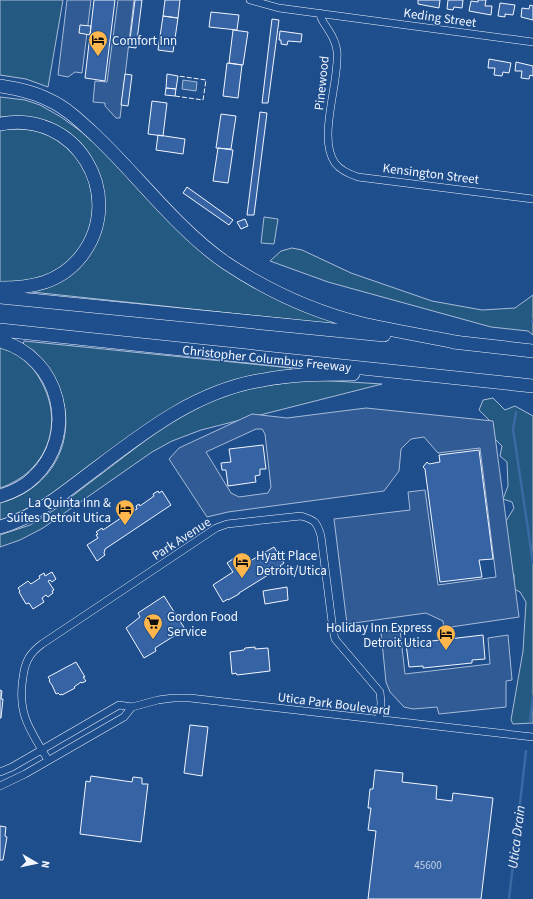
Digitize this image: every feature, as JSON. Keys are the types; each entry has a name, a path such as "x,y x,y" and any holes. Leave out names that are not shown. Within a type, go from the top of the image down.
{"highway":[{"path":"0,86 23,90 42,96 59,105 105,145 200,242 225,262 250,278 279,294 316,310 363,324 461,343"},
{"path":"0,124 16,122 36,124 54,131 71,142 85,158 95,178 99,209 95,230 91,240 83,254 72,266 55,278 39,284 19,288 0,288"},
{"path":"0,297 533,351"},
{"name":"Christopher Columbus Freeway","path":"0,330 533,386"},
{"path":"0,341 20,348 31,356 41,367 53,389 59,416 59,428 54,448 42,469 22,486 12,492 0,496"},
{"path":"0,527 23,518 46,505 135,439 172,414 220,391 261,380 311,374 423,374"}],"street":[{"name":"Keding Street","path":"250,0 275,7 533,42"},
{"name":"Pinewood","path":"320,13 320,18 334,39 337,52 337,65 328,139 332,159"},
{"name":"Kensington Street","path":"332,159 341,169 358,177 533,199"},
{"name":"Park Avenue","path":"48,760 28,727 21,704 20,695 24,666 27,659 35,649 216,528 228,524 301,516 312,519 318,526 321,536 333,630 336,639 380,692 381,703 379,720"},
{"name":"Utica Park Boulevard","path":"0,772 12,767 119,705 132,707 158,700 173,698 190,698 533,738"},
{"name":"Utica Park Boulevard","path":"0,786 11,782 124,717 132,707"}],"shaded area":[{"path":"0,0 63,0 48,87 26,79 0,75"},
{"path":"67,0 91,0 82,73 75,72 68,77 58,75"},
{"path":"118,0 134,0 120,118 116,118 105,106 105,103 93,102 95,81 107,82"},
{"path":"183,80 197,82 196,91 182,89"},
{"path":"0,97 25,100 40,105 61,117 86,135 190,239 333,321 332,324 32,292 32,290 55,283 101,224 80,144 0,120"},
{"path":"7,129 34,130 49,135 65,145 78,159 87,175 92,193 92,212 89,230 81,247 65,266 55,272 21,282 0,282 0,131"},
{"path":"264,217 278,219 274,244 261,243"},
{"path":"292,248 302,250 351,273 432,301 482,310 515,308 533,295 533,335 528,331 491,327 328,282 270,261 281,251"},
{"path":"24,341 291,368 291,370 247,377 32,506 0,520 0,503 26,492 46,476 59,455 65,433 65,409 58,385 44,364 23,345"},
{"path":"0,347 19,355 29,364 41,381 48,397 51,414 51,430 47,445 40,458 30,471 16,481 0,488"},
{"path":"307,380 382,384 201,430 172,441 152,452 43,528 20,540 0,547 0,535 30,525 54,510 159,430 177,419 212,400 250,388"},
{"path":"493,398 505,410 515,406 533,416 533,723 513,724 511,720 523,651 526,602 520,592 514,589 514,575 509,566 506,521 514,508 512,502 503,499 508,486 507,462 500,456 502,446 495,439 493,424 479,410 483,400"},
{"path":"366,408 493,421 519,617 444,628 443,621 426,613 347,624 334,519 410,510 408,492 425,490 438,585 496,577 480,448 438,453 424,437 411,439 401,449 399,471 384,491 228,512 207,517 169,459 179,448 252,414 287,418","holes":["256,429 262,429 265,434 271,487 268,493 239,497 231,493 206,452"]},
{"path":"400,630 405,674 490,664 488,638 508,635 512,680 506,681 506,707 439,714 437,707 413,709 404,707 390,692 386,682 381,632"}],"building":[{"name":"Comfort Inn","path":"94,0 115,0 105,81 85,78"},
{"path":"135,0 142,0 136,48 129,47"},
{"path":"165,0 180,0 178,18 163,16"},
{"path":"418,0 440,0 439,8 418,4"},
{"path":"448,0 463,0 462,8 454,7 453,10 447,9"},
{"path":"478,0 486,0 485,6 492,6 491,15 469,11 471,1 478,2"},
{"path":"500,3 515,5 513,15 505,14 505,17 498,16"},
{"path":"530,5 533,6 533,20 521,17 522,8 529,9"},
{"path":"211,12 239,15 237,30 209,27"},
{"path":"163,16 178,18 173,52 158,50"},
{"path":"272,19 279,20 268,103 262,103"},
{"path":"80,25 91,26 90,35 79,33"},
{"path":"233,30 248,32 243,65 229,63"},
{"path":"280,31 302,34 301,42 288,41 287,45 281,44 281,40 279,40"},
{"path":"489,59 511,63 509,73 503,72 502,76 494,75 495,68 488,68"},
{"path":"516,62 533,66 533,76 530,75 529,79 521,78 522,71 515,71"},
{"path":"227,63 242,65 238,98 223,96"},
{"path":"125,74 132,75 128,106 121,105"},
{"path":"167,74 178,76 176,89 166,88"},
{"path":"166,88 176,89 175,96 165,95"},
{"path":"152,101 167,103 163,136 148,134"},
{"path":"260,112 267,113 254,215 247,215"},
{"path":"221,114 236,116 231,149 216,148"},
{"path":"158,135 185,139 183,154 156,150"},
{"path":"218,148 233,150 228,183 213,181"},
{"path":"187,187 233,220 229,225 183,193"},
{"path":"245,219 248,226 241,229 237,222"},
{"path":"263,445 266,469 260,469 260,475 255,476 256,482 228,486 226,470 222,470 221,463 231,462 229,449"},
{"path":"479,450 493,559 479,560 482,577 440,582 425,469 423,467 427,462 429,464 440,462 439,455"},
{"name":"La Quinta Inn & Suites Detroit Utica","path":"158,491 159,493 162,491 171,505 105,549 105,555 97,561 87,545 98,538 96,535 98,534 96,532 102,528 103,530 124,516 123,514 127,512 128,514 137,509 136,506 139,504 140,506 154,496 153,494"},
{"name":"Hyatt Place Detroit/Utica","path":"274,547 284,563 280,566 281,567 239,594 223,602 213,585 233,572 227,563 240,554 245,564"},
{"path":"52,572 56,579 52,582 50,580 48,581 54,590 52,591 53,593 48,597 46,595 42,598 44,602 33,609 29,603 26,604 18,588 28,581 31,584 40,578 39,576 44,573 45,576"},
{"path":"287,587 288,600 265,604 263,591"},
{"path":"164,596 185,629 155,648 156,651 144,658 126,628 140,617 138,613"},
{"name":"Holiday Inn Express Detroit Utica","path":"483,635 485,659 472,660 472,663 423,668 423,666 409,667 406,644"},
{"path":"255,647 255,649 268,648 270,671 237,675 236,673 232,674 230,652"},
{"path":"76,662 86,681 81,682 74,687 75,688 62,695 58,693 56,694 48,677"},
{"path":"0,690 2,691 1,699 3,699 1,718 0,718"},
{"path":"190,725 208,727 202,776 184,773"},
{"path":"375,770 403,773 402,782 437,786 436,799 452,801 453,793 493,798 481,899 368,899 376,831 368,830 371,808 368,808 370,789 373,789"},
{"path":"91,776 132,782 133,777 142,778 142,784 148,784 141,842 80,834 86,781 90,782"},
{"path":"0,826 6,827 5,836 7,837 3,860 0,860"}],"waterway":[{"name":"Utica Drain","path":"516,412 513,429 533,563"},
{"name":"Utica Drain","path":"530,721 533,696"},
{"name":"Utica Drain","path":"509,899 526,751"}],"fence":[{"path":"175,96 203,100 206,80 178,76"}],"place":[{"name":"Comfort Inn","path":"98,57"},
{"name":"La Quinta Inn & Suites Detroit Utica","path":"125,526"},
{"name":"Hyatt Place Detroit/Utica","path":"242,579"},
{"name":"Gordon Food Service","path":"153,640"},
{"name":"Holiday Inn Express Detroit Utica","path":"446,651"}]}
